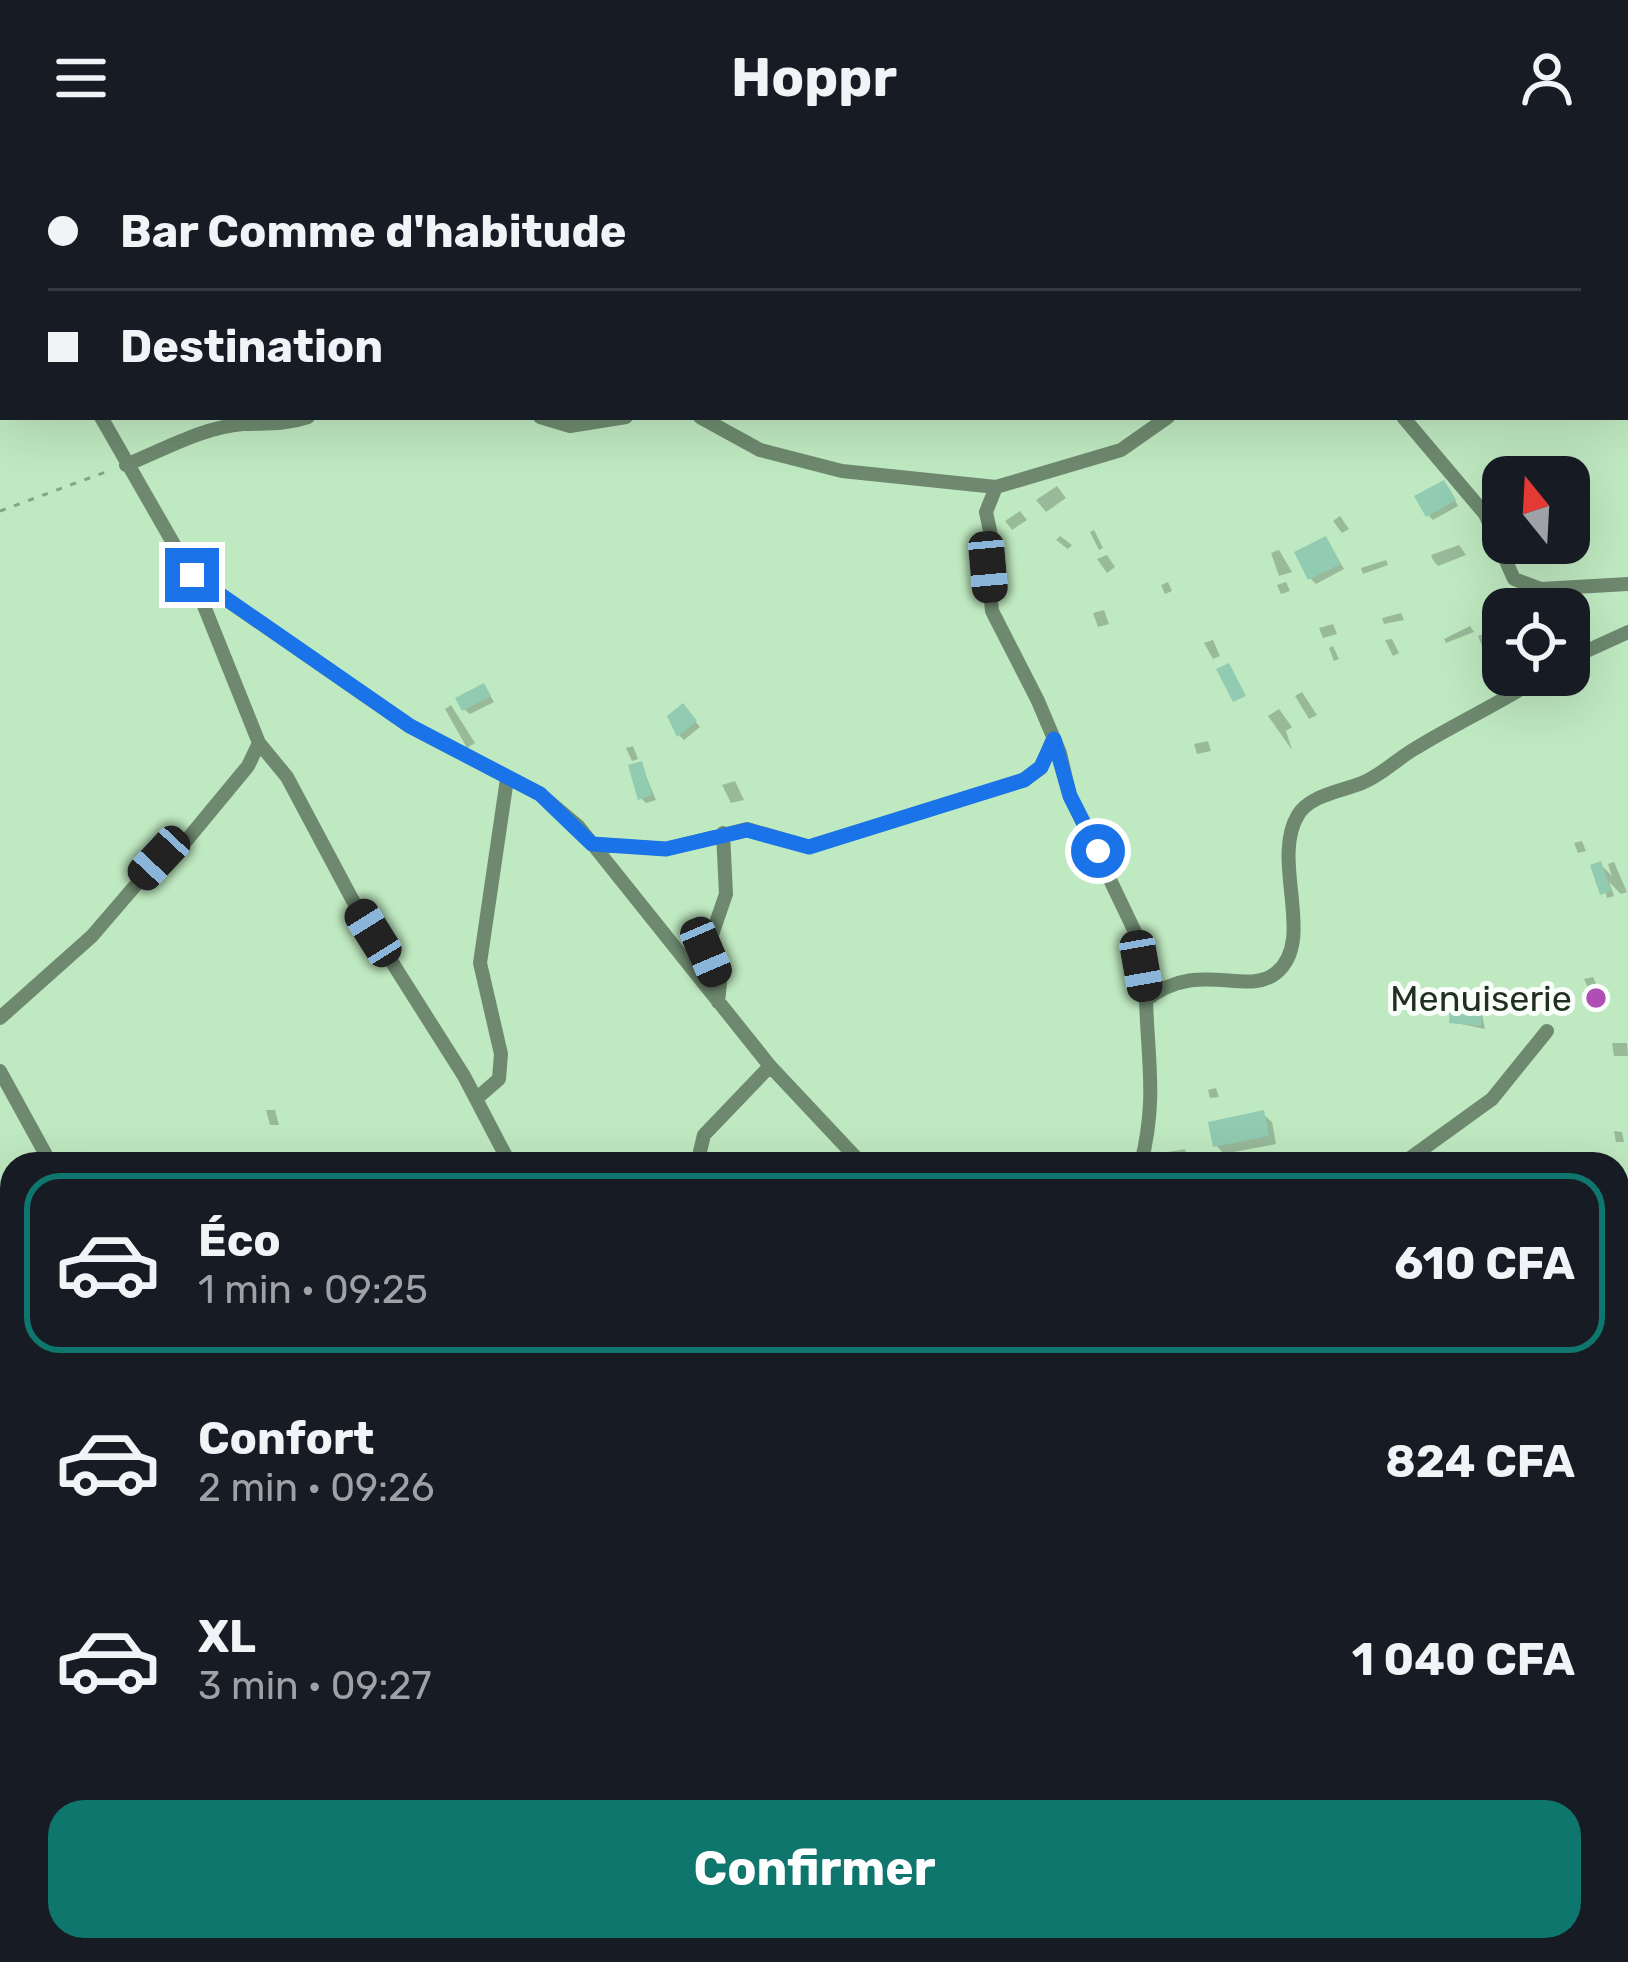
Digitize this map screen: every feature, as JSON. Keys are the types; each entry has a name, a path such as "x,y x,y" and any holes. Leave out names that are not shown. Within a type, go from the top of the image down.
{"street":[{"path":"102,420 192,575 259,743 287,777 352,899 504,1152"},
{"path":"126,465 202,433 243,424 275,428 299,420"},
{"path":"550,420 570,426 607,420"},
{"path":"705,420 760,450 842,470 997,487 1121,450 1164,420"},
{"path":"1406,420 1486,514 1514,579 1537,588"},
{"path":"997,487 986,512 995,554 988,567 992,611 1054,739 1070,796 1135,932 1154,1068 1144,1152"},
{"path":"192,575 410,726 540,794 592,844 770,1066 851,1152"},
{"path":"1558,588 1628,584"},
{"path":"1590,649 1628,632"},
{"path":"1146,1000 1168,982 1185,978 1258,981 1274,975 1294,943 1287,852 1298,814 1312,800 1372,779 1413,749 1507,696"},
{"path":"592,844 666,849 747,830 809,847 1024,780 1041,767 1054,739"},
{"path":"0,1018 92,936 159,858 186,842 248,766 259,743"},
{"path":"476,1100 499,1079 501,1054 481,963 507,779"},
{"path":"718,1003 719,982 706,952 726,894 723,833"},
{"path":"1419,1152 1492,1099 1547,1031"},
{"path":"700,1152 704,1135 770,1066"},
{"path":"0,1071 44,1152"}],"path":[{"path":"0,511 126,465"}],"building":[{"path":"1444,480 1456,500 1426,517 1414,496"},
{"path":"1326,536 1341,564 1308,580 1294,552"},
{"path":"1229,663 1246,696 1233,702 1216,669"},
{"path":"484,683 491,696 462,711 455,698"},
{"path":"683,703 697,721 677,737 667,716"},
{"path":"642,761 652,795 638,800 628,765"},
{"path":"1601,861 1611,891 1600,895 1590,865"},
{"path":"1450,1004 1482,1008 1481,1026 1449,1023"},
{"path":"1264,1110 1269,1136 1213,1147 1208,1122"}],"place":[{"name":"Menuiserie","path":"1596,998"}],"route":[{"path":"192,575 410,726 540,794 592,844 666,849 747,830 809,847 1024,780 1041,767 1054,739 1070,796 1098,851"}]}
